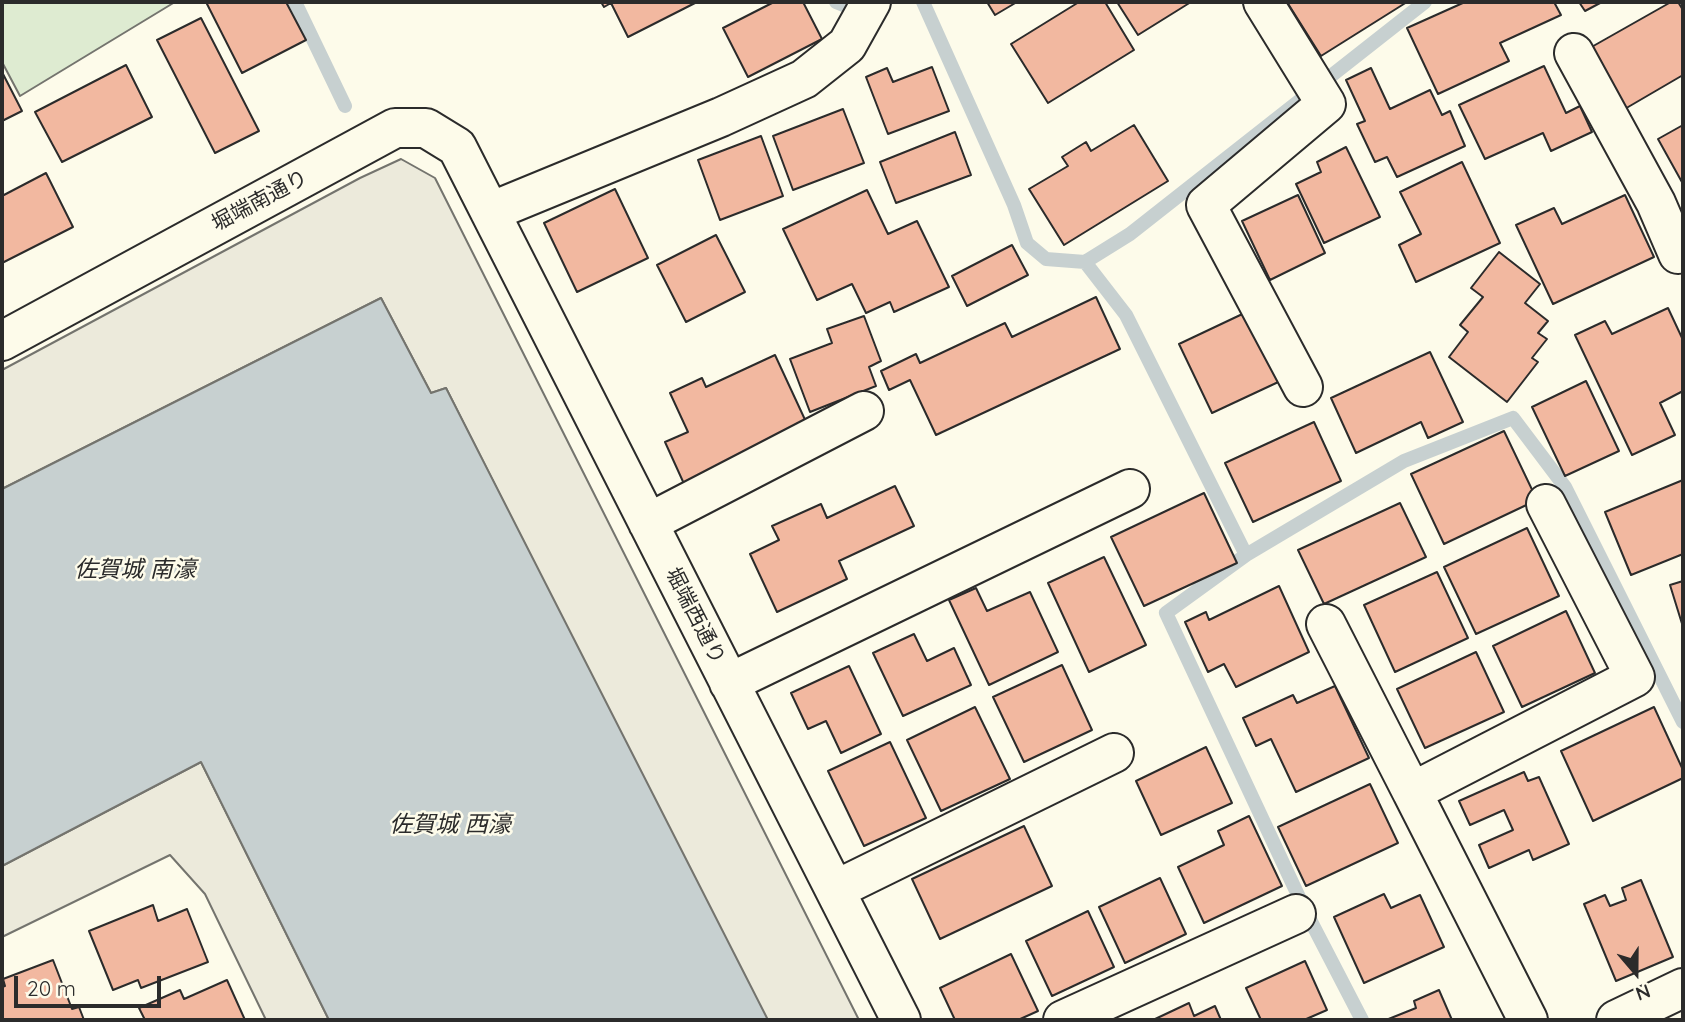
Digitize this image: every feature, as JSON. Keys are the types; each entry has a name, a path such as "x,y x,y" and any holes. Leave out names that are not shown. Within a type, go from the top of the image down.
{"street":[{"path":"490,212 720,117 804,79 847,45 870,2"},
{"path":"1263,2 1326,104 1206,205 1303,387"},
{"path":"1574,52 1656,203 1682,262"},
{"name":"堀端南通り","path":"2,341 395,128 426,128 457,147 490,212"},
{"name":"堀端西通り","path":"490,212 901,1020"},
{"path":"648,523 864,411"},
{"path":"729,683 1130,489"},
{"path":"1412,792 1635,677 1546,504"},
{"path":"1326,624 1528,1020"},
{"path":"835,890 1114,753"},
{"path":"1063,1020 1296,914"},
{"path":"1616,1020 1683,988"}],"green space":[{"path":"2,2 175,2 20,96 2,62"}],"shaded area":[{"path":"401,159 435,178 859,1020 765,1020 446,388 431,393 381,298 2,489 2,370 360,178"},
{"path":"201,762 329,1020 266,1020 205,894 170,855 2,937 2,866"}],"water":[{"name":"佐賀城 西濠","path":"381,298 431,393 446,388 768,1020 329,1020 201,762 2,866 2,489"}],"building":[{"path":"206,2 286,2 306,40 242,73"},
{"path":"601,2 697,2 628,37 611,3 604,7"},
{"path":"774,2 803,2 822,39 748,77 723,28"},
{"path":"987,2 1017,2 995,15"},
{"path":"1079,2 1105,2 1134,50 1048,103 1011,44"},
{"path":"1117,2 1191,2 1138,35"},
{"path":"1287,2 1407,2 1321,56"},
{"path":"1465,2 1554,2 1561,15 1500,43 1509,61 1438,94 1407,28"},
{"path":"1579,2 1602,2 1585,11"},
{"path":"1671,2 1678,2 1683,10 1683,75 1623,110 1588,49"},
{"path":"201,18 259,131 215,153 157,40"},
{"path":"126,65 152,117 62,162 35,112"},
{"path":"1544,66 1566,113 1580,106 1592,132 1551,151 1543,133 1485,159 1459,105"},
{"path":"932,67 949,111 888,134 866,77 887,68 893,82"},
{"path":"1371,68 1390,109 1430,90 1442,115 1450,111 1465,146 1397,177 1387,157 1375,162 1357,124 1365,121 1346,80"},
{"path":"2,72 22,111 2,121"},
{"path":"843,109 864,163 793,190 773,136"},
{"path":"1134,125 1168,181 1064,245 1029,189 1068,166 1062,157 1086,142 1091,151"},
{"path":"1683,125 1683,184 1658,139"},
{"path":"955,132 971,175 896,203 880,162"},
{"path":"761,136 783,196 720,220 698,160"},
{"path":"1346,147 1380,217 1324,243 1296,184 1321,172 1317,162"},
{"path":"1462,162 1500,243 1416,282 1399,245 1421,234 1400,192"},
{"path":"46,173 73,227 2,263 2,196"},
{"path":"615,189 648,258 577,292 544,223"},
{"path":"867,190 888,234 917,221 949,287 894,312 890,302 866,313 852,284 817,300 783,229"},
{"path":"1298,195 1325,253 1270,280 1242,221"},
{"path":"1625,195 1654,257 1553,304 1516,225 1554,208 1562,224"},
{"path":"716,235 745,292 686,322 657,265"},
{"path":"1012,245 1028,275 967,306 952,276"},
{"path":"1499,252 1540,284 1525,303 1548,321 1538,333 1547,339 1532,358 1538,362 1507,402 1449,357 1468,332 1460,325 1483,297 1471,288"},
{"path":"1096,297 1120,349 936,435 910,380 889,390 881,371 916,354 920,363 1005,323 1012,337"},
{"path":"1272,300 1304,370 1212,413 1179,344"},
{"path":"1668,308 1683,340 1683,391 1660,403 1675,435 1632,455 1575,335 1605,321 1612,334"},
{"path":"864,316 881,361 869,367 876,386 810,412 790,359 832,343 827,329"},
{"path":"1430,352 1463,422 1428,438 1421,422 1356,453 1331,398"},
{"path":"775,355 807,424 685,486 665,442 688,432 670,393 702,378 706,387"},
{"path":"1586,381 1619,451 1565,476 1532,407"},
{"path":"1314,422 1341,481 1253,522 1225,463"},
{"path":"1504,431 1537,500 1444,544 1411,474"},
{"path":"1683,480 1683,554 1631,575 1605,512"},
{"path":"895,486 914,526 839,561 847,579 777,612 750,554 779,540 772,526 821,504 827,518"},
{"path":"1204,493 1237,563 1144,606 1111,537"},
{"path":"1400,503 1426,557 1324,604 1298,550"},
{"path":"1527,528 1559,596 1476,634 1444,567"},
{"path":"1104,557 1146,645 1089,672 1048,583"},
{"path":"1437,572 1468,638 1395,672 1364,605"},
{"path":"1683,581 1683,627 1670,585"},
{"path":"1279,586 1309,652 1236,687 1224,664 1208,672 1185,622 1206,612 1209,620"},
{"path":"976,588 987,611 1030,592 1058,652 989,685 949,600"},
{"path":"1566,611 1595,673 1522,707 1493,646"},
{"path":"914,634 927,661 954,648 971,685 903,716 873,653"},
{"path":"1476,652 1504,712 1425,748 1397,689"},
{"path":"1062,665 1092,730 1024,762 993,697"},
{"path":"849,666 881,734 841,753 826,721 808,729 791,693"},
{"path":"1335,686 1369,758 1296,792 1271,739 1256,746 1243,718 1293,695 1297,703"},
{"path":"975,707 1010,779 941,811 907,740"},
{"path":"1654,707 1683,770 1683,778 1593,821 1561,751"},
{"path":"890,742 926,818 864,846 828,771"},
{"path":"1206,747 1232,803 1161,835 1136,781"},
{"path":"1524,772 1528,781 1539,777 1569,844 1533,860 1529,850 1489,868 1479,845 1513,830 1504,810 1470,825 1459,801"},
{"path":"1370,784 1398,843 1306,886 1278,827"},
{"path":"1249,816 1282,886 1204,923 1178,867 1224,845 1218,831"},
{"path":"1024,826 1052,886 940,939 912,879"},
{"path":"1160,878 1186,934 1125,963 1099,907"},
{"path":"1641,880 1673,957 1616,981 1584,904 1605,895 1610,906 1626,900 1622,888"},
{"path":"1384,894 1391,908 1420,895 1444,947 1364,983 1334,917"},
{"path":"153,905 158,921 187,909 208,962 141,988 138,980 113,990 89,931"},
{"path":"1088,911 1114,967 1052,996 1026,941"},
{"path":"1011,954 1038,1011 1018,1020 955,1020 940,988"},
{"path":"53,960 72,1009 79,1007 84,1020 2,1020 2,987 5,986 3,979"},
{"path":"1305,961 1327,1010 1304,1020 1261,1020 1246,988"},
{"path":"227,980 245,1020 145,1020 139,1008 180,990 184,999"},
{"path":"1439,990 1452,1020 1386,1020 1416,1008 1414,1001"},
{"path":"1189,1003 1194,1016 1215,1006 1221,1020 1153,1020"}],"waterway":[{"path":"295,2 345,106"},
{"path":"836,2 846,6"},
{"path":"923,2 1014,205 1027,243 1046,259 1085,262 1130,234 1425,2"},
{"path":"1085,262 1126,315 1246,555"},
{"path":"1362,1020 1305,910 1166,613 1246,555 1404,461 1513,418 1565,487 1683,722"}],"water label":[{"name":"佐賀城 南濠","path":"135,570"}]}
